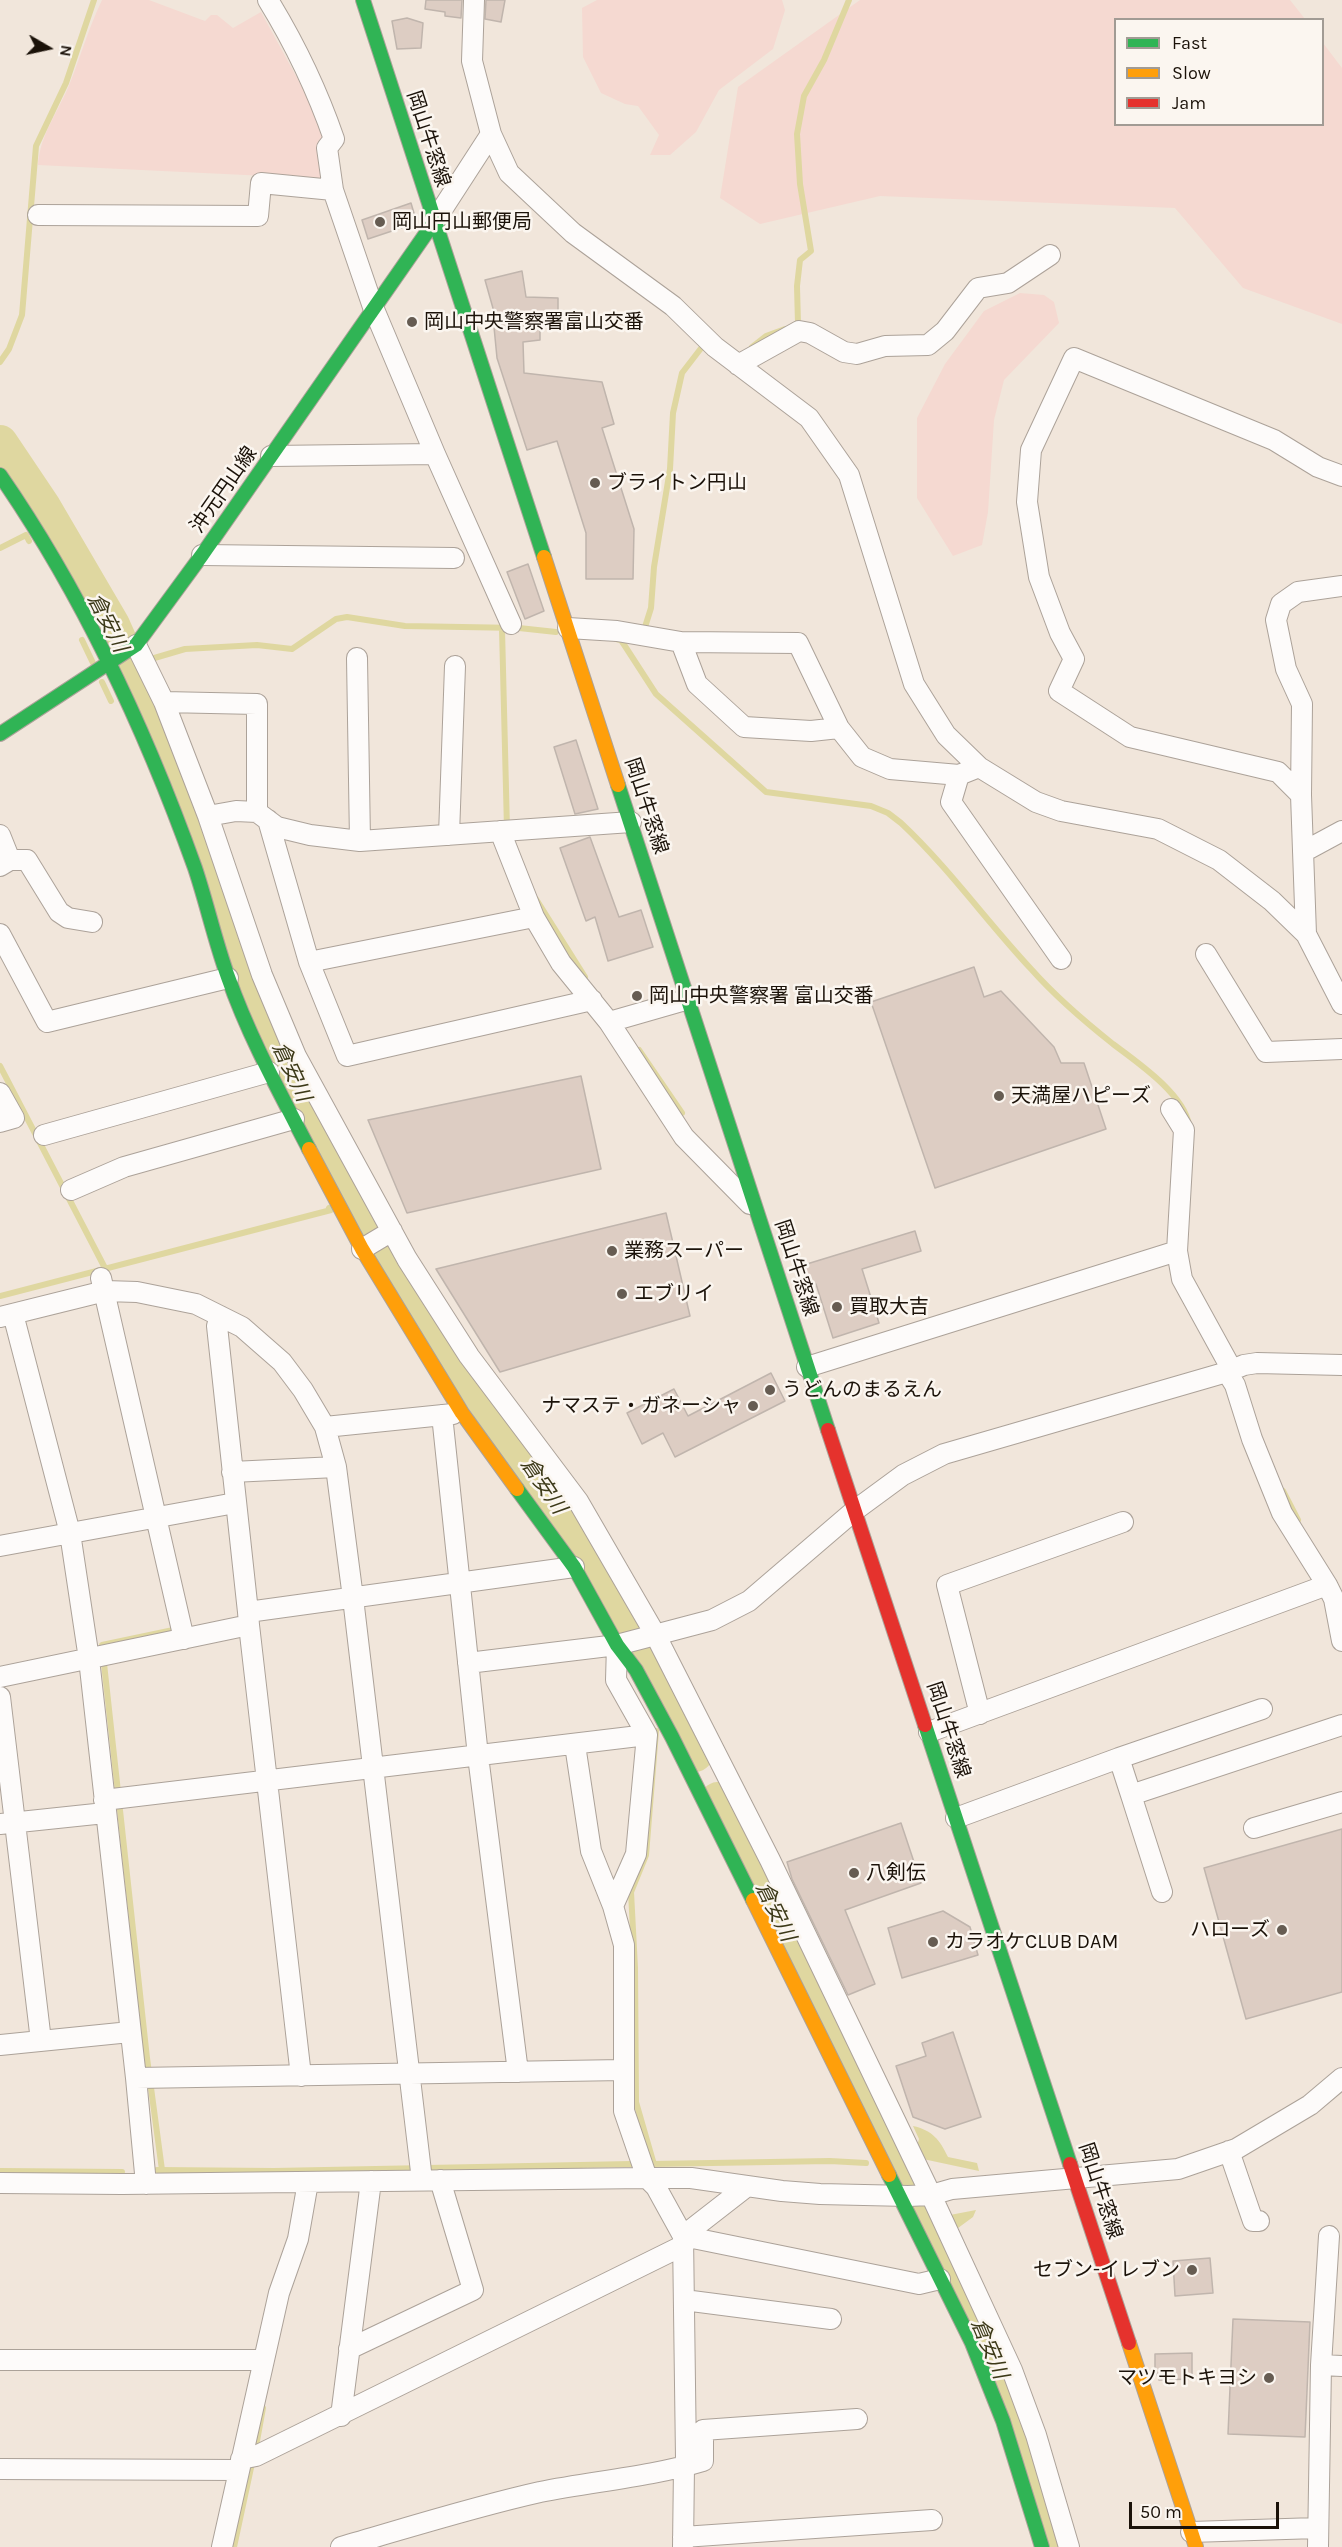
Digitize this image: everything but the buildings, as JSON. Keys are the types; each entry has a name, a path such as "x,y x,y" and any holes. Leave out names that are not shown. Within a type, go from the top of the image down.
{"main road":[{"name":"岡山牛窓線","path":"363,0 854,1511 929,1732 1194,2539"},
{"name":"沖元円山線","path":"0,734 134,646 202,555 434,222"},
{"path":"0,475 36,528 86,618 113,661 195,869 222,980 262,1074 287,1121 378,1239 462,1413 574,1567 623,1644 916,2196 940,2279 972,2343 1003,2421 1042,2547"}],"street":[{"path":"268,0 287,31 321,101 334,139 327,148 333,190 374,307 435,454 511,624"},
{"path":"474,0 472,61 491,134 509,172 573,233 673,306 715,347 809,418 849,475 914,684 946,735 979,767 1036,802 1061,811 1158,829 1219,860 1272,901 1306,934 1342,1004"},
{"path":"434,222 491,134"},
{"path":"38,215 258,216 261,183 333,190"},
{"path":"738,364 799,331 810,333 844,351 857,354 885,346 928,345 945,331 978,288 1008,283 1050,255"},
{"path":"1301,795 1278,772 1130,737 1059,691 1074,659 1060,633 1039,577 1027,502 1031,450 1074,358 1274,440 1318,468 1342,476"},
{"path":"271,456 435,454"},
{"path":"202,555 454,558"},
{"path":"1306,934 1301,795 1302,704 1286,669 1276,620 1281,604 1298,592 1342,586"},
{"path":"568,628 617,631 681,642 798,643 839,728 862,757 890,768 959,775 979,767"},
{"path":"681,642 697,684 744,727 811,731 839,728"},
{"path":"134,646 164,702 208,816 262,975 378,1239 407,1259 469,1356 578,1501 652,1635 770,1860 916,2196 947,2228 1012,2370 1036,2435 1069,2547"},
{"path":"357,658 360,841"},
{"path":"449,835 455,666"},
{"path":"164,702 257,704 262,816 309,962 347,1056 592,1000"},
{"path":"959,775 951,802 1061,959"},
{"path":"208,816 236,811 262,816 277,827 310,835 360,841 631,822"},
{"path":"505,831 534,917 561,963 592,1000 614,1020 684,1137 757,1211"},
{"path":"1303,852 1342,831"},
{"path":"0,836 5,863 27,860 59,912 68,918 92,922"},
{"path":"309,962 534,917"},
{"path":"0,934 47,1022 222,980"},
{"path":"1206,954 1266,1052 1342,1049"},
{"path":"614,1020 689,999"},
{"path":"44,1135 262,1074"},
{"path":"0,1093 14,1118 0,1122"},
{"path":"1171,1109 1184,1130 1178,1251 1182,1278 1233,1369 1235,1385 1252,1439 1282,1513 1336,1595 1342,1641"},
{"path":"71,1190 124,1167 287,1121"},
{"path":"807,1367 1178,1251"},
{"path":"103,1285 162,1515 182,1633"},
{"path":"146,2184 146,2078 130,2032 99,1657 70,1533 6,1315 103,1285 196,1304 242,1327 282,1362 303,1390 325,1427 336,1467 409,2074 426,2174 473,2290 349,2349"},
{"path":"220,1316 217,1326 235,1503 269,1782 301,2076"},
{"path":"468,1663 623,1644 712,1620 749,1601 854,1511 903,1475 944,1454 1257,1363 1342,1365"},
{"path":"325,1427 462,1413"},
{"path":"442,1415 478,1756 518,2072"},
{"path":"232,1472 336,1467"},
{"path":"0,1546 235,1503"},
{"path":"980,1714 947,1585 1123,1522"},
{"path":"0,1677 99,1657 182,1633 249,1618 353,1598 574,1567"},
{"path":"929,1732 1336,1595"},
{"path":"613,1905 636,1854 647,1735 616,1680 623,1644"},
{"path":"0,1697 8,1823 41,2041"},
{"path":"956,1818 1119,1758 1262,1709"},
{"path":"1131,1795 1342,1725"},
{"path":"8,1823 112,1803 647,1735"},
{"path":"575,1745 591,1851 613,1905 624,1945 624,2111 647,2178 656,2187 688,2236 689,2301 684,2467 688,2539 932,2520"},
{"path":"1119,1758 1162,1892"},
{"path":"1254,1828 1342,1802"},
{"path":"0,2045 130,2032"},
{"path":"146,2078 623,2070"},
{"path":"0,2183 371,2181 426,2174 691,2178 746,2187 811,2193 916,2196 952,2189 1178,2169 1229,2151 1310,2105 1342,2078"},
{"path":"1229,2151 1253,2222 1259,2221"},
{"path":"341,2415 371,2181"},
{"path":"222,2547 262,2360 279,2293 298,2239 308,2182"},
{"path":"0,2469 240,2464 341,2415 688,2236 746,2187"},
{"path":"688,2236 919,2284 940,2279"},
{"path":"1194,2539 1317,2538 1330,2366 1329,2236"},
{"path":"689,2301 831,2319"},
{"path":"0,2360 262,2360"},
{"path":"340,2547 515,2498 590,2482 618,2480 703,2461 702,2430 858,2419"}],"shaded area":[{"path":"102,0 149,0 205,21 211,15 217,15 233,28 261,12 307,96 323,140 328,179 38,165 42,143 70,83"},
{"path":"597,0 782,0 785,10 773,49 719,90 696,132 670,155 650,155 659,135 638,106 625,104 601,93 583,57 582,8"},
{"path":"860,0 1290,0 1304,18 1114,18 1114,126 1324,126 1324,44 1342,68 1342,324 1243,288 1175,208 880,196 760,224 720,198 738,87"},
{"path":"1020,293 1044,295 1054,302 1059,323 1004,380 994,420 988,512 982,545 953,556 917,498 917,418 945,364 984,311"},
{"path":"913,2126 935,2137 948,2157 977,2163 979,2171 923,2159 917,2146 919,2139"},
{"path":"976,2210 973,2217 954,2231 950,2215"}],"waterway":[{"path":"0,362 9,349 22,315 36,146 66,83 94,0"},
{"path":"794,325 798,324 797,286 800,260 811,251 800,184 797,134 804,96 824,60 849,0"},
{"path":"752,347 766,336 785,329"},
{"path":"645,627 651,608 654,567 670,469 673,413 682,373 702,347"},
{"name":"倉安川","path":"0,443 43,507 112,625 199,837 247,979 303,1098 385,1254 566,1519 646,1651 695,1754"},
{"path":"0,548 26,535 29,541"},
{"path":"151,659 185,649 257,645 292,649 336,619 347,617 405,626 519,628 556,632"},
{"path":"502,629 507,829"},
{"path":"616,639 621,640 656,694 766,792 871,806 888,813 901,823 919,840 1015,952 1051,990 1081,1018 1169,1090 1185,1113 1189,1125"},
{"path":"82,640 93,663"},
{"path":"102,682 111,701"},
{"path":"536,899 585,977"},
{"path":"639,1050 682,1113"},
{"path":"0,1066 106,1270"},
{"path":"0,1296 331,1210 329,1208"},
{"path":"1283,1491 1298,1520"},
{"path":"162,2170 147,2058 102,1645 178,1629"},
{"path":"655,2168 636,2102 635,1968 631,1892 646,1855 656,1731"},
{"name":"倉安川","path":"718,1800 986,2338 1007,2391 1056,2547"},
{"path":"651,2164 830,2161 866,2163"},
{"path":"157,2170 274,2171 631,2164"},
{"path":"0,2171 122,2172"},
{"path":"257,2441 263,2408"},
{"path":"234,2547 252,2463"}],"traffic: fast":[{"path":"363,0 544,557"},
{"path":"0,734 136,645 202,555 434,222"},
{"path":"0,475 59,568 134,715 195,868 236,999 309,1149"},
{"path":"618,785 828,1430"},
{"path":"517,1489 574,1567 617,1645 636,1670 753,1900"},
{"path":"925,1725 1070,2164"},
{"path":"889,2175 972,2343 1003,2421 1042,2547"}],"traffic: slow":[{"path":"544,557 618,785"},
{"path":"309,1149 362,1249 462,1413 517,1489"},
{"path":"753,1900 889,2175"},
{"path":"1129,2343 1196,2547"}],"traffic: jam":[{"path":"828,1430 925,1725"},
{"path":"1070,2164 1129,2343"}],"place":[{"name":"岡山円山郵便局","path":"380,222"},
{"name":"岡山中央警察署富山交番","path":"412,322"},
{"name":"ブライトン円山","path":"595,483"},
{"name":"岡山中央警察署 富山交番","path":"637,996"},
{"name":"天満屋ハピーズ","path":"999,1096"},
{"name":"業務スーパー","path":"612,1251"},
{"name":"エブリイ","path":"622,1294"},
{"name":"買取大吉","path":"837,1307"},
{"name":"うどんのまるえん","path":"770,1390"},
{"name":"ナマステ・ガネーシャ","path":"753,1406"},
{"name":"八剣伝","path":"854,1873"},
{"name":"ハローズ","path":"1282,1930"},
{"name":"カラオケCLUB DAM","path":"933,1942"},
{"name":"セブン-イレブン","path":"1192,2270"},
{"name":"マツモトキヨシ","path":"1269,2378"}]}
